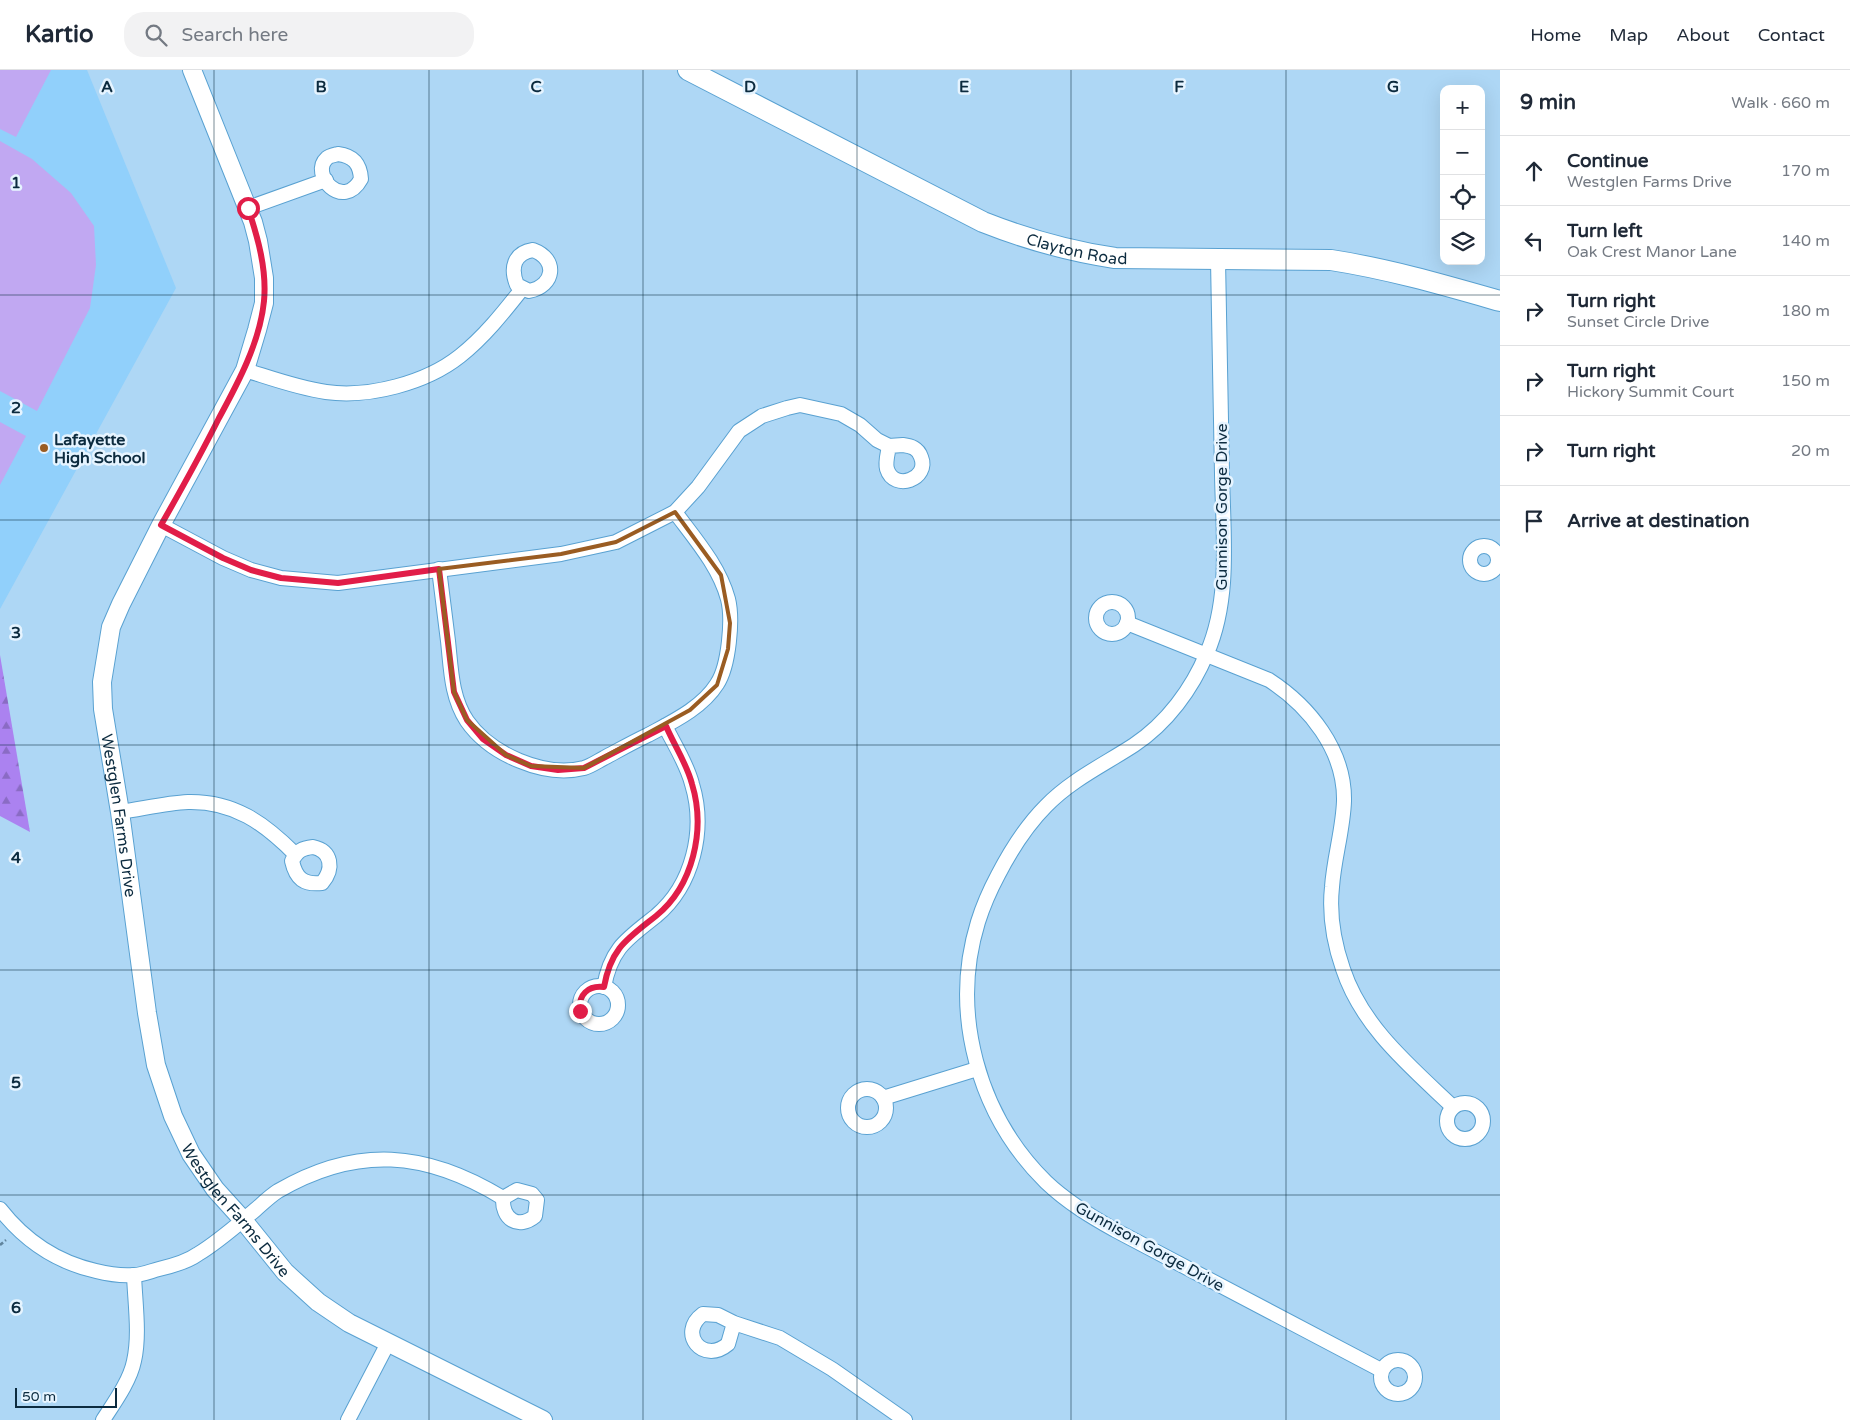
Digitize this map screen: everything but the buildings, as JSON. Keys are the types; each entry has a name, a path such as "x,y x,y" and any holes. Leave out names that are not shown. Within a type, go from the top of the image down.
{"main road":[{"name":"Clayton Road","path":"688,70 983,222 1062,248 1105,256 1218,260 1331,260 1399,273 1500,301"}],"street":[{"name":"Westglen Farms Drive","path":"192,70 248,208 258,241 264,278 264,303 245,370 161,525 111,627 105,656 102,682 103,710 120,812 147,1013 156,1065 172,1116 192,1154 215,1189 285,1272 318,1302 349,1323 543,1420"},
{"path":"248,208 326,180"},
{"name":"Gunnison Gorge Drive","path":"1218,260 1224,564 1218,618 1207,654 1192,684 1157,727 1137,744 1094,770 1048,804 1027,826 1006,859 978,921 971,954 967,1004 969,1030 977,1070 1001,1123 1017,1148 1045,1181 1082,1211 1381,1370"},
{"path":"245,370 296,386 327,392 363,392 407,383 433,372 459,357 488,330 522,289"},
{"path":"161,525 223,558 251,570 281,578 338,583 561,554 616,542 675,512 698,487 739,431 762,416 787,408 800,406 841,414 860,425 877,440 889,446"},
{"path":"439,569 454,692 467,720 483,739 506,755 531,766 558,770 584,768 666,726 708,696 720,680 728,649 730,623 728,601 720,575 675,512"},
{"path":"1127,623 1269,680 1288,692 1310,714 1325,737 1340,770 1344,799 1331,902 1333,933 1343,970 1350,989 1368,1020 1385,1041 1453,1107"},
{"path":"604,987 607,970 614,955 629,936 658,914 680,889 691,864 697,834 698,808 692,783 666,726"},
{"path":"120,812 188,802 217,804 244,813 283,842 295,854"},
{"path":"883,1098 977,1070"},
{"path":"0,1209 27,1238 44,1251 65,1262 106,1274 134,1275 170,1266 197,1255 277,1192 315,1173 344,1163 379,1159 410,1160 440,1168 466,1178 502,1198"},
{"path":"103,1420 122,1389 134,1362 137,1320 134,1275"},
{"path":"734,1323 728,1344 722,1349 709,1352 696,1344 693,1338 693,1324 703,1314 718,1315 734,1323 780,1338 832,1369 905,1420"},
{"path":"348,1420 388,1343"}],"path":[{"path":"0,1245 6,1240"}],"highlighted area":[{"path":"675,512 721,575 730,623 728,649 717,685 690,710 584,768 531,766 506,755 467,720 454,692 439,569 561,554 616,542"}],"shaded area":[{"name":"Lafayette High School","path":"0,70 87,70 176,288 0,609"},
{"path":"0,70 51,70 16,137 0,129"},
{"path":"0,141 32,159 71,193 94,226 96,265 90,308 37,411 0,391"},
{"path":"0,422 26,436 0,485"}],"green space":[{"path":"0,655 30,832 0,816"}],"place":[{"name":"Lafayette High School","path":"44,448"}],"route":[{"path":"248,208 258,241 264,278 264,303 257,330 245,370 161,525 223,558 251,570 281,578 338,583 439,569 454,692 467,720 483,739 506,755 531,766 558,770 584,768 666,726 692,783 698,808 697,834 691,864 680,889 658,914 629,936 614,955 607,970 604,987 597,986 587,990 581,998 580,1011"}]}
